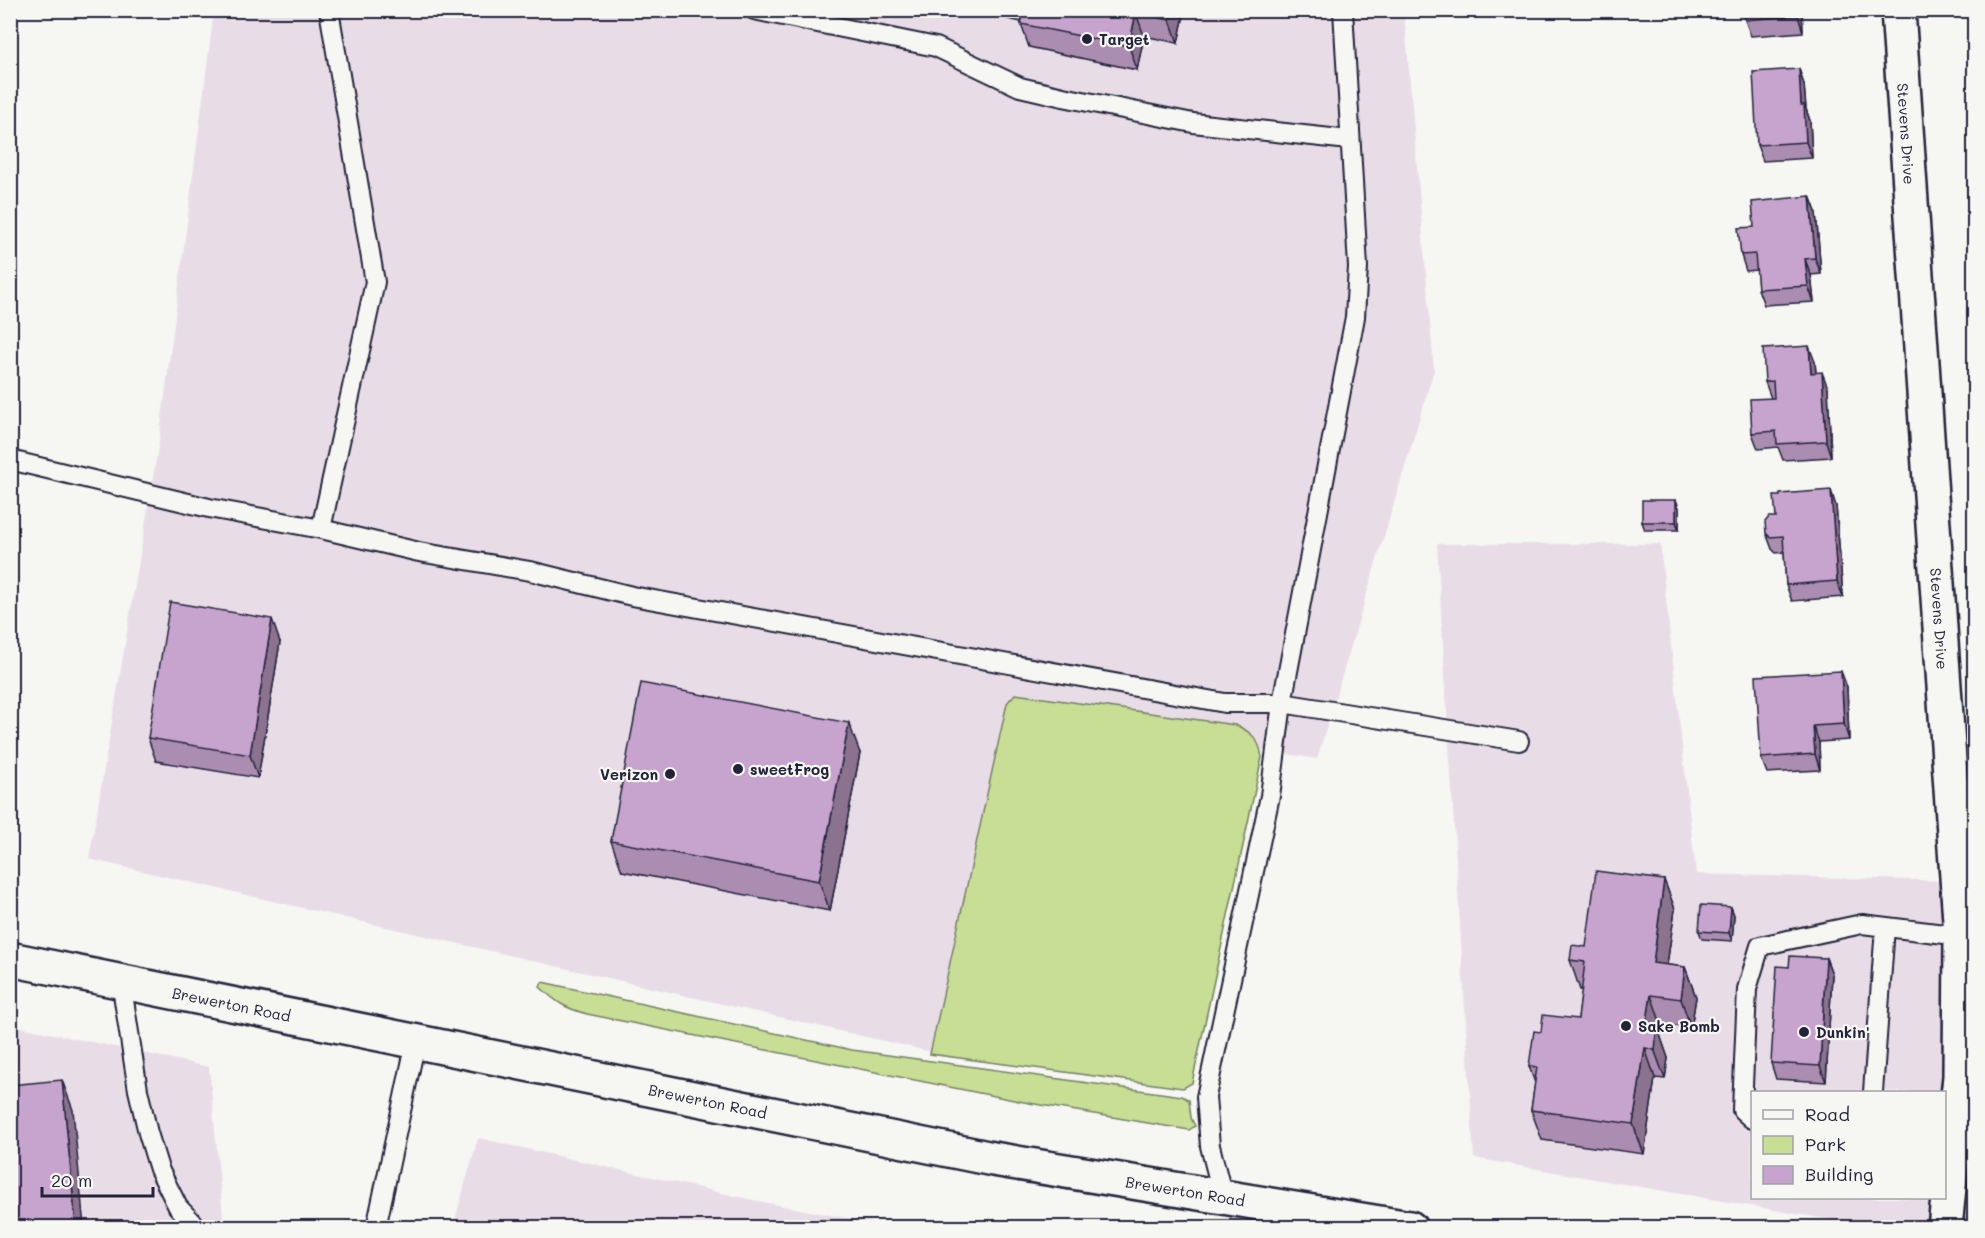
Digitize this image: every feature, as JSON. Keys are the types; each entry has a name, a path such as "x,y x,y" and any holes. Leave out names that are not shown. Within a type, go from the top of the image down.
{"main road":[{"name":"Stevens Drive","path":"1898,10 1961,936 1960,1076 1945,1227"},
{"name":"Brewerton Road","path":"10,959 993,1159 1410,1227"}],"lane":[{"path":"321,529 375,282 329,10"},
{"path":"754,10 936,47 1020,87 1063,97 1193,123 1349,140"},
{"path":"1223,1197 1210,1146 1206,1096 1270,796 1282,703 1355,317 1358,267 1343,10"},
{"path":"10,460 209,508 321,529 418,552 530,571 632,596 1225,703 1282,703 1519,741"},
{"path":"1751,1118 1742,1110 1747,989 1760,946 1862,924 1961,936"},
{"path":"1874,1091 1885,927"},
{"path":"121,981 138,1090 159,1169 178,1207 198,1227"},
{"path":"376,1227 416,1041"}],"shaded area":[{"path":"214,11 1404,11 1434,370 1317,759 1013,708 949,1056 89,859 159,442"},
{"path":"1437,544 1660,544 1696,874 1951,881 1974,903 1974,1227 1872,1227 1474,1158"},
{"path":"11,1025 209,1067 224,1227 11,1228"},
{"path":"478,1138 753,1200 892,1227 453,1227"}],"green space":[{"path":"1015,694 1235,725 1250,733 1259,745 1262,757 1192,1083 1183,1088 930,1054 1007,703"},
{"path":"542,982 852,1050 1182,1096 1189,1100 1191,1118 1195,1126 1189,1130 1029,1103 587,1014 557,1001 540,987"}],"building":[{"path":"1024,10 1172,10 1170,20 1136,13 1129,46 1021,24"},
{"path":"1745,10 1797,10 1798,16 1745,20"},
{"path":"1799,69 1806,142 1757,145 1753,72"},
{"path":"1810,196 1815,258 1805,259 1808,286 1758,289 1755,254 1741,255 1738,228 1754,227 1752,202"},
{"path":"1809,346 1811,373 1822,372 1826,441 1777,444 1776,431 1752,433 1750,399 1774,398 1773,381 1765,382 1763,349"},
{"path":"1831,490 1837,581 1786,585 1783,536 1770,537 1766,533 1765,522 1769,517 1776,517 1774,496"},
{"path":"1642,500 1676,500 1676,522 1642,522"},
{"path":"170,602 272,619 250,755 148,738"},
{"path":"1841,671 1844,724 1813,726 1815,754 1761,758 1756,676"},
{"path":"641,683 849,723 819,881 611,841"},
{"name":"Sake Bomb","path":"1596,871 1664,880 1653,963 1685,967 1681,999 1651,995 1646,1027 1657,1029 1655,1050 1645,1048 1633,1124 1531,1110 1537,1067 1529,1066 1534,1031 1541,1032 1543,1015 1578,1019 1585,962 1570,960 1572,945 1586,947"},
{"path":"1701,905 1731,907 1729,933 1699,931"},
{"name":"Dunkin'","path":"1790,956 1826,958 1820,1066 1771,1063 1777,966 1789,967"},
{"path":"62,1080 76,1227 10,1227 10,1085"},
{"path":"176,1220 177,1227 97,1227"}],"place":[{"name":"Target","path":"1087,39"},
{"name":"sweetFrog","path":"738,769"},
{"name":"Verizon","path":"670,774"},
{"name":"Sake Bomb","path":"1626,1026"},
{"name":"Dunkin'","path":"1804,1032"}]}
